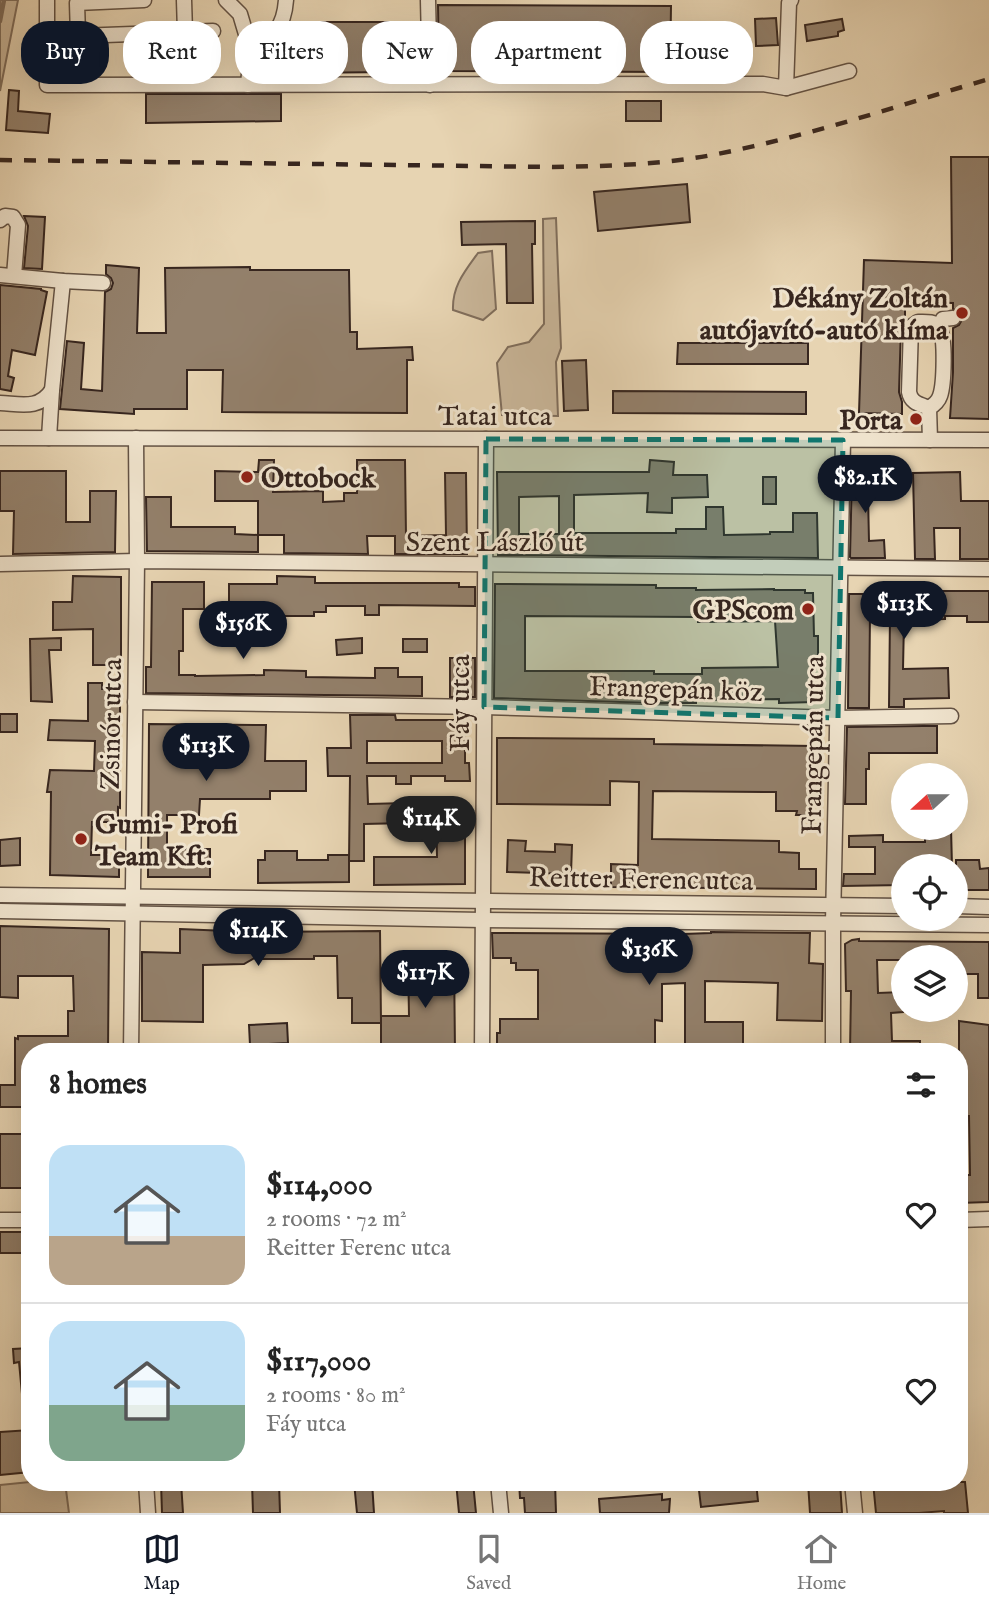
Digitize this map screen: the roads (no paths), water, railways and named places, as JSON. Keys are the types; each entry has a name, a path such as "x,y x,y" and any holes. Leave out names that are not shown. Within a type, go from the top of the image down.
{"street":[{"path":"47,0 47,85 763,84 786,88 849,71"},
{"path":"123,34 78,36 77,3 144,0"},
{"path":"184,0 185,21"},
{"path":"226,0 240,14 242,21"},
{"path":"281,21 286,0"},
{"path":"428,0 430,85"},
{"path":"786,88 788,1"},
{"path":"0,220 5,216 13,217 18,225 7,275 103,283"},
{"path":"49,438 63,281"},
{"path":"939,327 943,319 953,318"},
{"path":"918,321 932,322 939,327 943,338 940,397 936,404 929,408 914,403 909,392 911,327 918,321"},
{"path":"0,403 39,403 52,390"},
{"path":"929,408 930,440"},
{"name":"Tatai utca","path":"0,438 486,439 837,436 989,440"},
{"name":"Frangepán utca","path":"833,1043 840,567 837,436"},
{"name":"Zsinór utca","path":"131,1043 136,438"},
{"name":"Fáy utca","path":"482,1043 486,439"},
{"name":"Szent László út","path":"0,564 137,561 989,569"},
{"name":"Frangepán köz","path":"135,702 484,707 838,718 951,716"},
{"name":"Reitter Ferenc utca","path":"0,895 891,906"},
{"path":"683,903 683,922"},
{"path":"968,906 989,906"},
{"name":"Reitter Ferenc utca","path":"0,911 482,920 989,925"},
{"path":"968,1220 989,1219"},
{"path":"0,1220 21,1220"},
{"path":"147,1491 148,1513"},
{"path":"499,1491 501,1513"},
{"path":"853,1491 855,1513"}],"waterway":[{"path":"0,21 4,0"}],"railway":[{"path":"0,160 553,167 652,163 712,155 782,139 989,79"}],"place":[{"name":"Dékány Zoltán autójavító-autó klíma","path":"962,313"},
{"name":"Porta","path":"916,419"},
{"name":"Ottobock","path":"247,477"},
{"name":"GPScom","path":"808,609"},
{"name":"Gumi- Profi Team Kft.","path":"81,839"}]}
